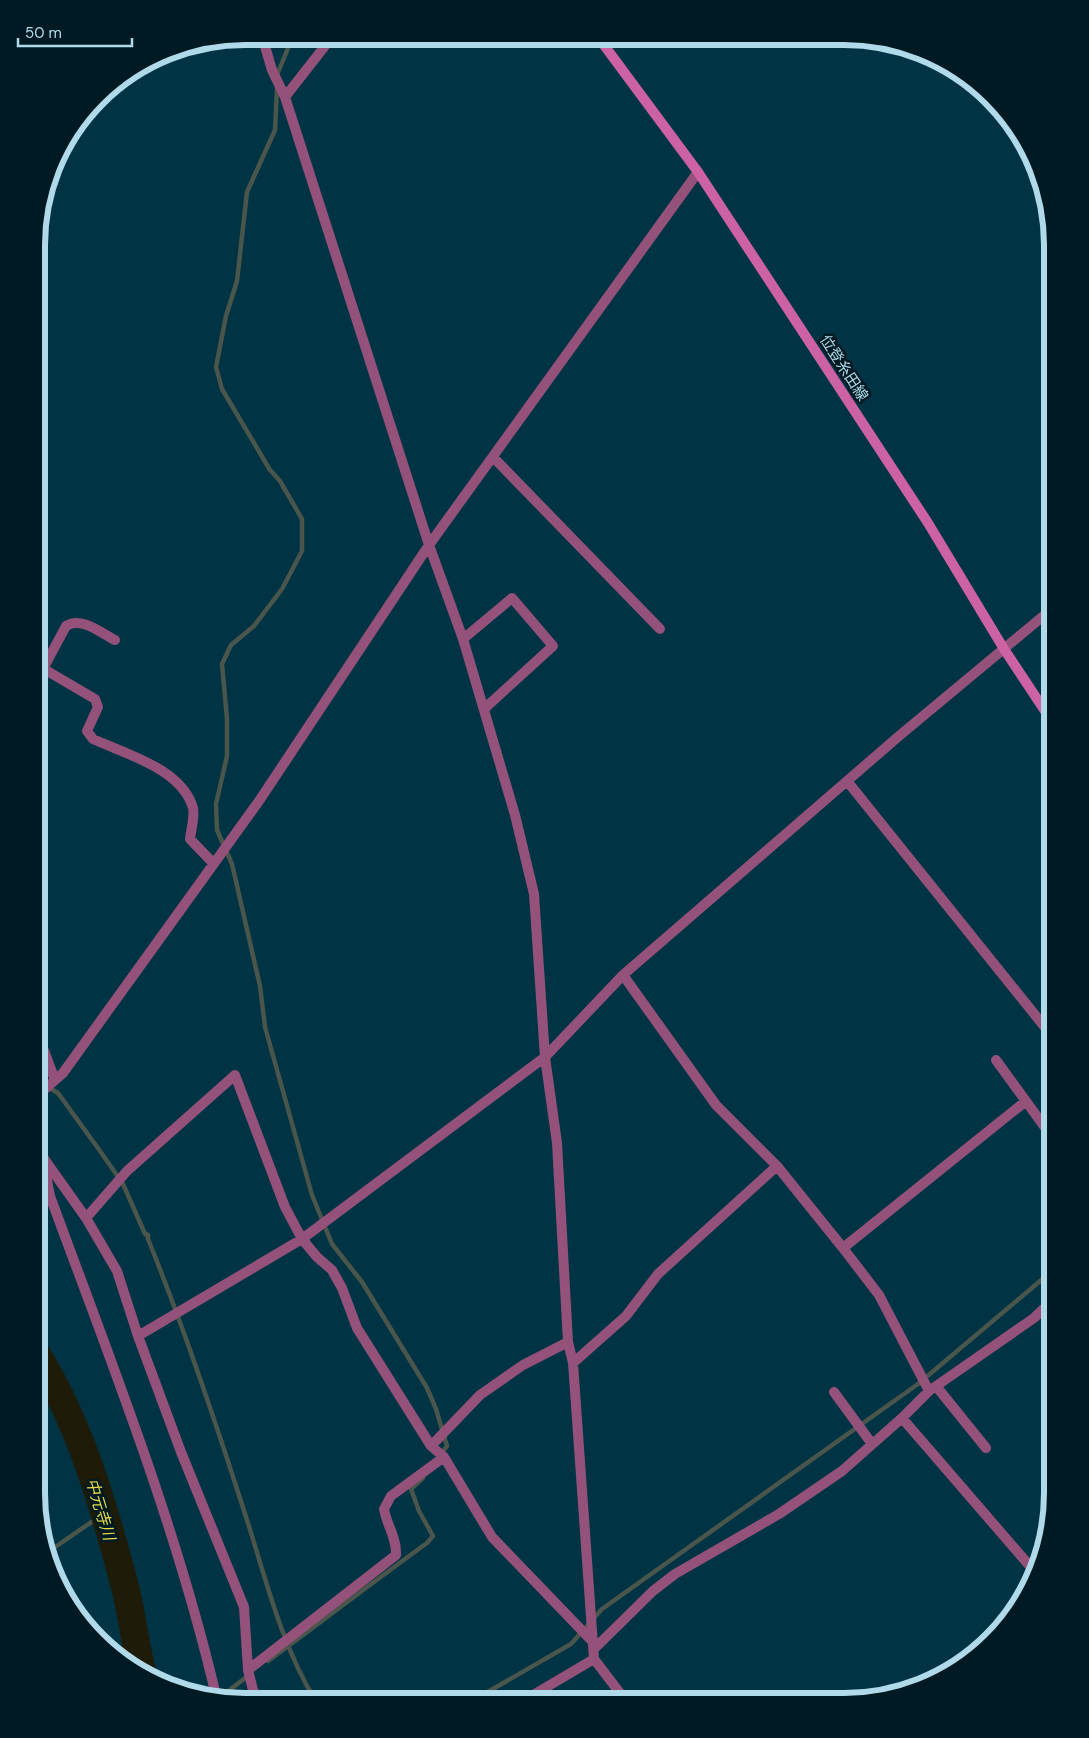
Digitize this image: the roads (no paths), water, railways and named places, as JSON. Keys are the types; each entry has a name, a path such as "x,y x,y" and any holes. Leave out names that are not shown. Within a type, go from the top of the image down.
{"main road":[{"name":"位登糸田線","path":"604,45 698,172 928,523 1004,649 1044,709"}],"street":[{"path":"265,45 272,70 285,97 429,546 463,638 515,815 534,894 545,1057 556,1143 568,1342 573,1363 594,1650"},
{"path":"285,97 325,45"},
{"path":"45,1089 64,1073 259,801 429,546 698,172"},
{"path":"493,457 660,629"},
{"path":"463,638 512,598 553,646 484,709"},
{"path":"138,1336 302,1239 545,1057 623,975 847,781 1044,616"},
{"path":"45,659 66,626 72,622 80,622 115,640"},
{"path":"45,670 95,699 98,707 87,731 93,739 167,773 186,791 194,810 190,839 214,864"},
{"path":"847,781 1044,1026"},
{"path":"623,975 716,1104 777,1166 844,1248 879,1295 932,1389 986,1448"},
{"path":"45,1053 55,1080"},
{"path":"996,1060 1044,1125"},
{"path":"86,1218 127,1171 235,1075 285,1207 302,1239 317,1257 332,1270 342,1288 357,1328 432,1446 444,1457 492,1537 594,1650 621,1693"},
{"path":"844,1248 1026,1101"},
{"path":"1041,1121 1044,1117"},
{"path":"45,1160 86,1218 117,1271 138,1336 244,1607 248,1670 254,1693"},
{"path":"573,1363 626,1316 658,1274 777,1166"},
{"path":"45,1171 50,1196 154,1478 205,1646 215,1690"},
{"path":"534,1693 594,1650 653,1591 675,1574 779,1514 842,1471 932,1389 1034,1318 1044,1309"},
{"path":"432,1446 480,1395 523,1365 568,1342"},
{"path":"834,1392 872,1444"},
{"path":"902,1418 1030,1566"},
{"path":"248,1670 396,1555 397,1543 387,1524 384,1509 392,1496 444,1457"}],"waterway":[{"path":"277,75 289,45"},
{"path":"277,88 275,130 247,192 237,281 226,316 216,367 222,389 270,470 280,481 302,519 302,551 282,589 254,626 231,645 222,664 227,719 227,756 216,804 217,830 232,864 260,986 265,1027 312,1195 332,1244 362,1282 427,1388 436,1409 447,1446 441,1454"},
{"path":"45,1086 58,1093 123,1184 145,1234 148,1235 212,1412 284,1634 311,1693"},
{"path":"486,1693 571,1644 602,1609 918,1384 1044,1278"},
{"name":"中元寺川","path":"45,1368 66,1408 99,1496 125,1587 140,1663"},
{"path":"268,1661 427,1543 433,1536 419,1511 411,1489 423,1478"},
{"path":"53,1548 103,1514"},
{"path":"227,1692 250,1674"}]}
